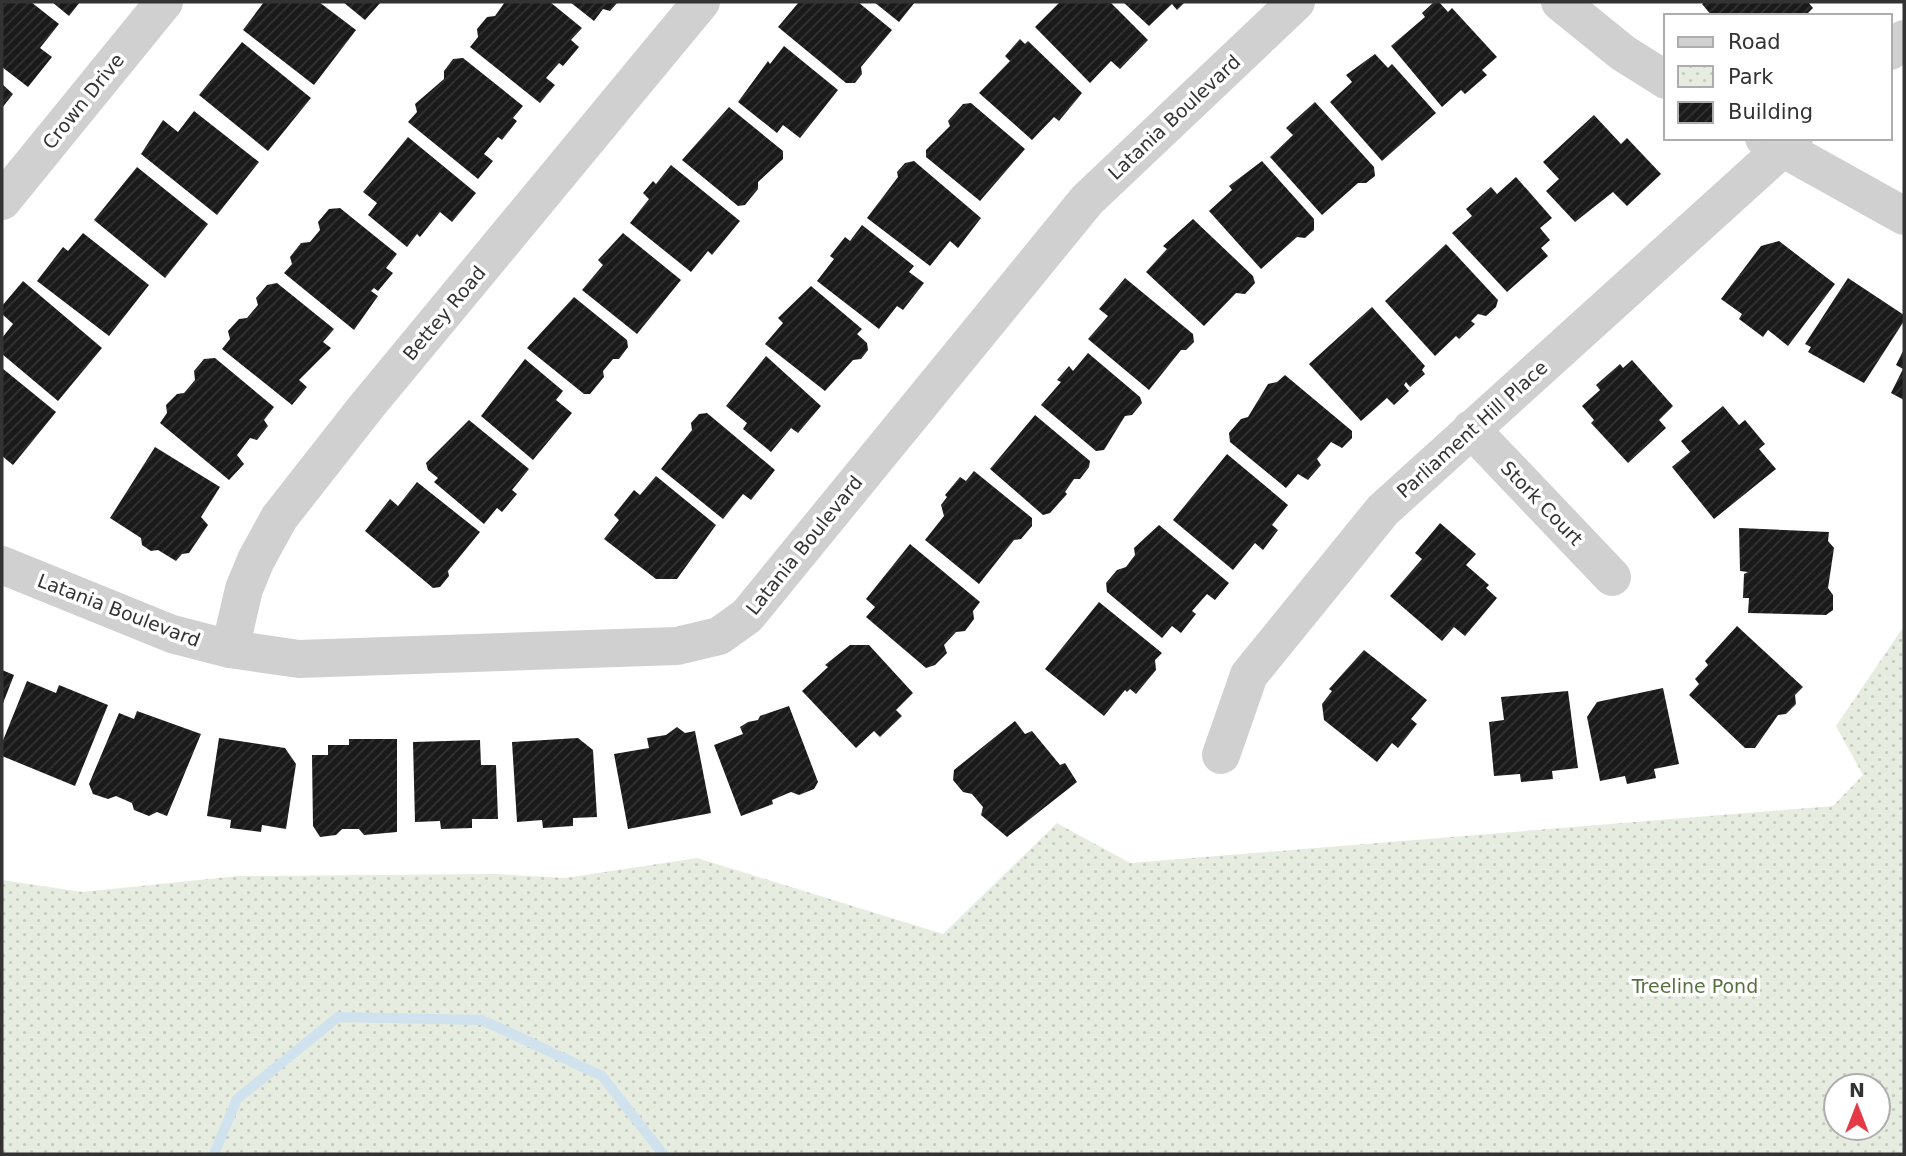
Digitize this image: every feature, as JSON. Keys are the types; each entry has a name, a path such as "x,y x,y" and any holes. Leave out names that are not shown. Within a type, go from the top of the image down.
{"street":[{"name":"Crown Drive","path":"2,201 164,2"},
{"name":"Bettey Road","path":"230,649 244,589 267,537 279,518 366,407 701,2"},
{"name":"Latania Boulevard","path":"2,565 172,634 230,649 299,659 587,650 701,643 735,627 1087,200 1296,2"},
{"path":"1560,2 1623,53 1664,79"},
{"path":"1780,142 1904,216"},
{"name":"Parliament Hill Place","path":"1221,755 1249,675 1383,510 1780,142"},
{"name":"Stork Court","path":"1471,429 1612,577"}],"green space":[{"name":"Treeline Pond","path":"1904,626 1904,1154 2,1154 2,880 82,892 238,876 496,874 565,878 697,858 943,934 1057,823 1130,863 1833,806 1863,775 1836,726"}],"building":[{"path":"2,2 31,2 59,24 40,48 52,57 28,87 2,67"},
{"path":"52,2 80,2 69,16"},
{"path":"264,2 319,2 356,30 314,85 243,30"},
{"path":"343,2 381,2 365,20"},
{"path":"505,2 550,2 582,28 571,40 579,47 563,66 559,63 546,78 555,85 540,103 470,47 478,37 477,29 487,17 495,16"},
{"path":"570,2 618,2 610,11 603,9 594,21"},
{"path":"799,2 858,2 892,30 861,67 862,74 855,83 846,83 778,27"},
{"path":"874,2 915,2 899,22"},
{"path":"1060,2 1110,2 1148,40 1120,69 1111,61 1090,83 1035,27"},
{"path":"1123,2 1185,2 1177,10 1172,4 1149,26"},
{"path":"1434,2 1439,2 1448,12 1452,8 1497,57 1482,70 1487,75 1465,94 1461,90 1442,107 1391,46 1425,17 1422,13"},
{"path":"1808,2 1813,8 1807,14 1710,14 1702,4"},
{"path":"1020,39 1025,44 1028,41 1082,93 1059,121 1054,117 1032,140 979,93 1010,61 1005,56"},
{"path":"242,42 311,98 268,151 199,95"},
{"path":"784,46 838,90 800,138 783,125 777,133 738,102 768,61 770,64"},
{"path":"1375,54 1388,68 1392,64 1436,113 1382,161 1330,102 1352,82 1346,75"},
{"path":"463,58 523,106 513,118 517,121 502,140 498,137 484,154 493,161 478,179 408,122 417,112 415,104 444,79 444,71 453,59"},
{"path":"2,84 13,94 2,108"},
{"path":"1315,102 1374,167 1375,176 1366,183 1358,183 1322,215 1270,157 1293,135 1286,128"},
{"path":"971,103 1025,149 980,201 926,157 926,150 950,126 948,121 963,104"},
{"path":"729,107 783,151 783,159 758,182 758,189 745,205 738,206 682,160"},
{"path":"194,111 259,162 217,215 141,154 163,120 178,132"},
{"path":"1594,115 1621,144 1627,138 1661,174 1627,206 1613,192 1575,222 1546,191 1559,179 1543,162"},
{"path":"408,137 476,193 452,222 440,212 420,237 417,234 407,247 368,215 377,203 363,192"},
{"path":"914,161 981,218 958,248 950,241 930,266 867,218 898,177 897,172 905,163"},
{"path":"1262,161 1314,219 1314,230 1305,238 1297,237 1261,269 1209,211 1232,190 1229,186"},
{"path":"671,165 740,221 712,255 708,251 691,272 630,223 649,199 643,193 653,181 656,184"},
{"path":"137,167 208,224 165,278 94,220"},
{"path":"1516,177 1552,218 1540,228 1550,240 1541,248 1548,256 1507,292 1452,233 1472,216 1466,209 1491,187 1497,194"},
{"path":"340,208 397,254 386,268 393,273 378,291 374,288 371,291 378,296 354,330 284,273 292,264 290,257 301,243 310,242 320,230 318,222 329,209"},
{"path":"1193,219 1253,276 1255,283 1245,294 1236,293 1204,326 1146,272 1167,249 1163,246"},
{"path":"862,225 914,266 909,272 924,283 903,310 897,306 879,329 817,281 834,259 830,256 845,237 850,241"},
{"path":"83,233 149,285 109,336 37,281 63,247 68,251"},
{"path":"623,233 681,280 637,334 582,290 603,265 598,260"},
{"path":"1779,241 1835,284 1788,346 1768,330 1763,337 1739,319 1742,314 1721,299 1761,246"},
{"path":"1446,244 1498,300 1496,307 1486,316 1478,314 1471,321 1475,324 1459,339 1456,336 1435,356 1385,301"},
{"path":"1125,278 1193,334 1194,342 1186,350 1181,350 1149,390 1088,339 1108,316 1099,309"},
{"path":"1848,278 1904,315 1904,321 1864,383 1808,352 1811,347 1805,344"},
{"path":"23,281 102,348 58,401 2,354 2,338 13,324 2,314 2,306"},
{"path":"277,283 334,329 323,342 331,348 299,380 307,387 292,405 222,349 230,339 228,331 239,319 247,318 258,305 256,298 267,285"},
{"path":"811,286 862,329 857,334 867,343 868,350 861,359 853,360 825,391 765,344 783,323 778,318"},
{"path":"574,297 627,340 628,347 619,359 613,359 603,371 604,377 590,394 584,394 527,348"},
{"path":"1372,307 1425,366 1422,370 1425,374 1410,387 1406,382 1404,385 1409,391 1394,405 1387,398 1361,421 1309,364"},
{"path":"1904,349 1904,400 1891,393 1903,369 1896,365"},
{"path":"1088,353 1140,397 1142,403 1132,415 1125,416 1104,450 1096,451 1041,405 1061,382 1057,380 1069,366 1073,371"},
{"path":"766,356 821,406 798,433 791,428 771,452 743,429 747,423 726,406"},
{"path":"215,358 274,407 264,420 268,426 257,440 250,438 237,455 244,464 229,480 160,423 167,413 166,405 177,394 184,393 195,380 194,371 204,359"},
{"path":"525,359 563,391 556,400 572,413 533,460 481,416"},
{"path":"1632,360 1673,406 1659,420 1666,428 1628,463 1591,423 1594,420 1582,406 1600,390 1596,385 1620,364 1623,368"},
{"path":"2,368 56,412 13,465 2,456"},
{"path":"1285,375 1352,431 1352,438 1342,448 1331,442 1317,459 1321,465 1308,480 1298,474 1286,488 1230,442 1229,433 1241,419 1248,417 1268,384 1277,382"},
{"path":"1723,406 1739,425 1745,420 1765,444 1759,449 1776,469 1714,519 1672,467 1690,452 1681,441"},
{"path":"707,413 775,470 751,500 743,494 723,519 661,469 692,430 691,423 699,414"},
{"path":"1035,415 1090,461 1080,479 1074,479 1065,492 1067,494 1050,513 1043,515 990,469"},
{"path":"469,420 529,469 512,490 517,494 502,512 497,508 484,524 434,482 438,478 428,470 426,463"},
{"path":"155,447 220,487 201,517 208,525 189,553 182,554 176,561 158,550 151,551 142,545 141,538 110,518"},
{"path":"1227,454 1288,505 1272,525 1278,530 1263,550 1255,543 1233,570 1173,520"},
{"path":"974,471 1032,518 1032,526 1021,539 1014,540 979,584 925,540 944,516 941,505 947,497 945,495 960,477 966,481"},
{"path":"656,476 716,525 677,579 656,579 604,539 619,520 614,515 634,490 640,495"},
{"path":"417,482 480,532 448,571 449,576 440,587 433,588 365,531 390,499 398,506"},
{"path":"1440,523 1476,554 1466,565 1489,585 1486,588 1497,598 1465,636 1454,627 1442,641 1390,596 1422,559 1415,553"},
{"path":"1159,525 1229,583 1215,600 1207,594 1192,611 1196,614 1181,633 1172,626 1162,638 1107,592 1106,583 1117,570 1126,567 1135,555 1134,548"},
{"path":"1739,528 1829,532 1828,541 1834,548 1828,588 1833,595 1833,610 1826,615 1748,613 1749,598 1743,598 1744,574 1748,572 1740,571"},
{"path":"910,544 980,602 973,611 974,619 965,631 956,632 944,645 947,653 935,665 926,668 866,617 875,607 866,599"},
{"path":"1099,602 1162,653 1155,660 1156,670 1136,694 1130,689 1127,692 1125,690 1104,716 1045,669"},
{"path":"1737,626 1803,687 1795,695 1796,704 1786,714 1778,715 1755,748 1745,748 1689,695 1699,684 1695,679 1708,665 1705,661"},
{"path":"850,645 869,645 913,693 896,710 902,716 880,737 874,731 856,748 802,691 828,667 825,665"},
{"path":"1364,650 1427,700 1411,719 1417,724 1398,748 1392,743 1377,762 1324,720 1322,704 1332,691 1329,689"},
{"path":"2,670 14,675 2,706"},
{"path":"27,681 56,693 59,685 108,705 75,786 2,756 2,743"},
{"path":"1663,688 1679,764 1654,769 1656,778 1627,784 1625,776 1600,781 1587,717 1597,702"},
{"path":"1568,691 1578,768 1552,771 1553,779 1521,782 1520,774 1494,776 1489,722 1504,720 1501,697"},
{"path":"789,706 818,782 814,789 799,795 791,792 772,800 773,804 741,816 714,745 743,734 740,727 748,722"},
{"path":"137,711 201,734 167,816 157,812 149,816 134,810 132,803 116,796 108,799 93,794 89,784 119,713 134,719"},
{"path":"1015,721 1025,734 1032,731 1060,765 1065,763 1077,782 1007,837 981,815 983,807 972,794 963,792 953,780 954,770"},
{"path":"677,727 685,733 695,731 711,813 628,829 614,754 649,748 647,738 666,735"},
{"path":"219,738 285,748 296,764 286,829 262,825 261,832 230,828 231,820 207,816"},
{"path":"578,738 593,750 597,817 573,818 573,826 543,828 542,820 517,822 512,742"},
{"path":"349,739 397,739 397,832 364,835 359,829 342,829 336,835 320,837 313,826 312,755 328,755 328,745 349,745"},
{"path":"480,740 481,765 496,765 498,819 472,819 472,828 441,829 440,821 415,822 413,742"}],"waterway":[{"path":"214,1154 237,1099 338,1017 482,1020 602,1076 663,1154"}]}
